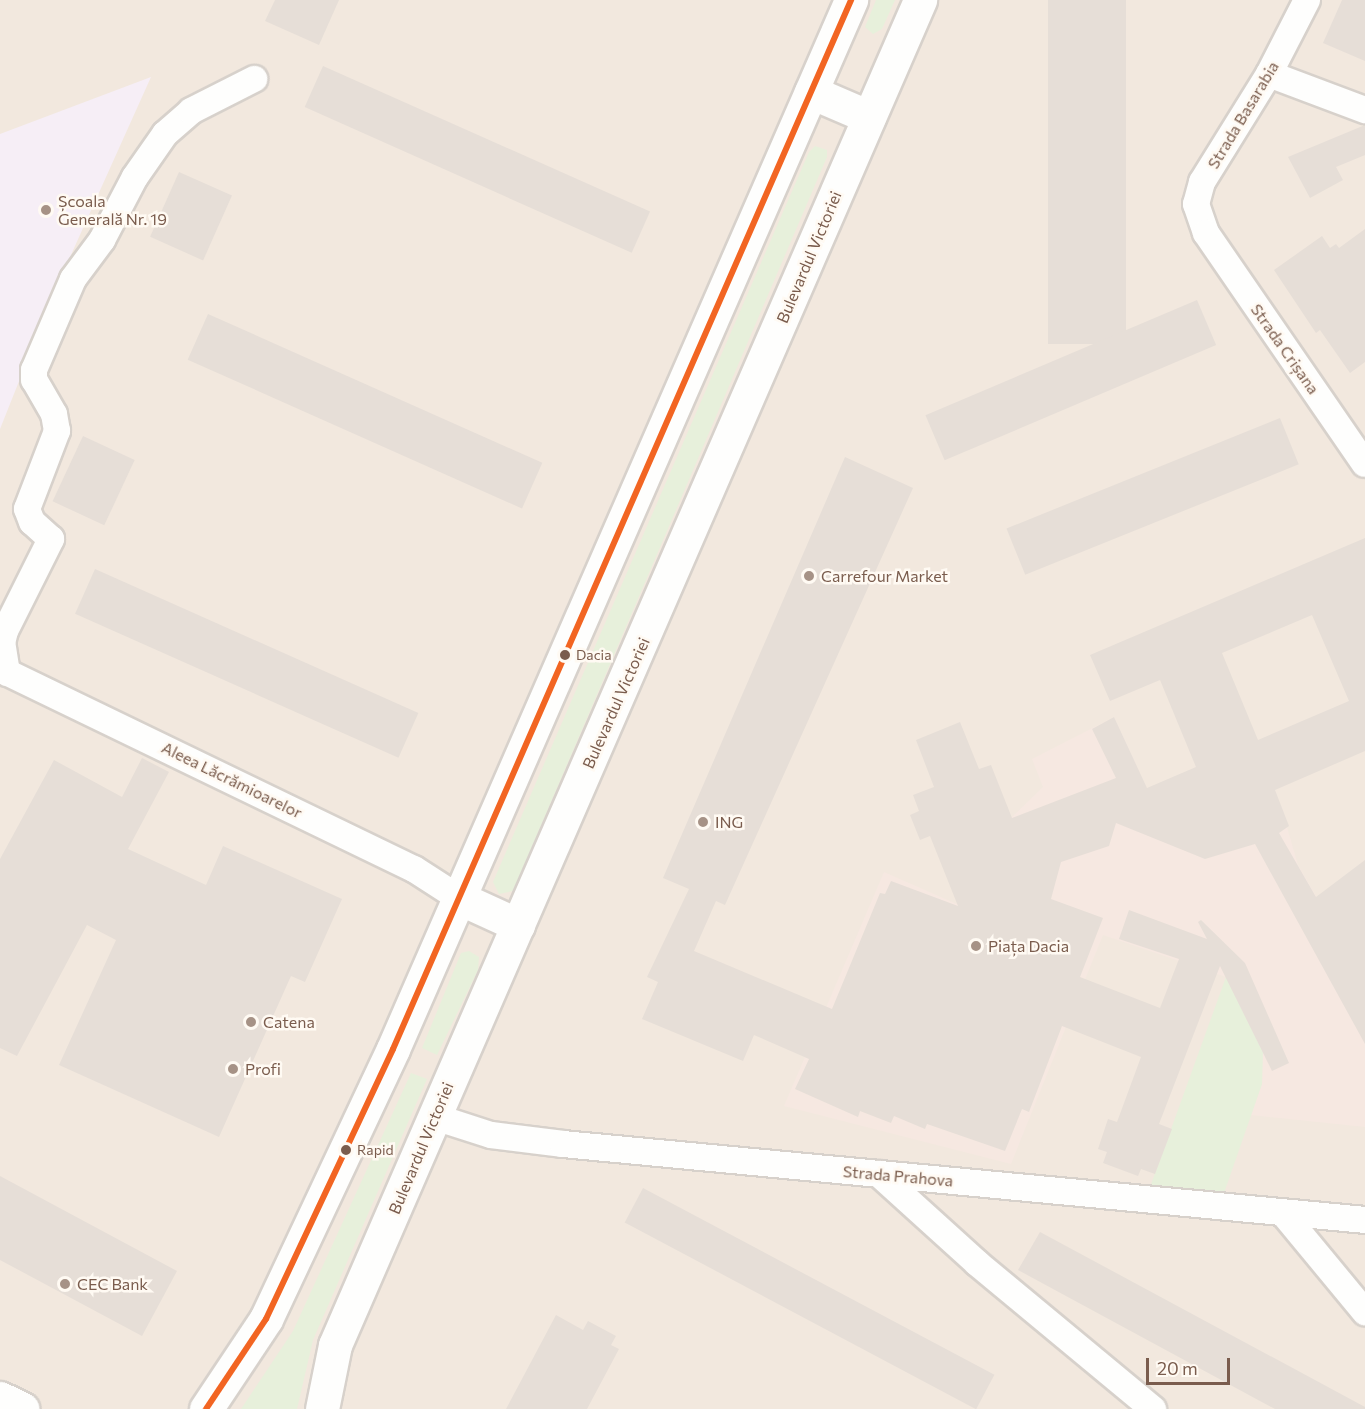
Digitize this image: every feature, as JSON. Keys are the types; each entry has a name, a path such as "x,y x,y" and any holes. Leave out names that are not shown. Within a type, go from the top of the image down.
{"main road":[{"path":"206,1409 240,1362 276,1298 459,898 851,0"},
{"name":"Bulevardul Victoriei","path":"322,1409 336,1345 920,0"},
{"path":"811,92 869,117"},
{"path":"459,898 518,925"},
{"path":"0,1398 23,1409"}],"street":[{"name":"Strada Basarabia","path":"1206,233 1196,204 1202,182 1269,74 1307,0"},
{"path":"1269,74 1365,110"},
{"path":"4,671 2,643 5,631 51,539 32,522 27,509 57,431 54,414 34,380 43,350 73,279 102,240 135,177 165,134 191,111 254,79"},
{"name":"Strada Crișana","path":"1206,233 1365,464"},
{"name":"Aleea Lăcrămioarelor","path":"4,671 414,869 459,898"},
{"name":"Strada Prahova","path":"435,1117 490,1135 1365,1221"},
{"path":"879,1174 977,1263 1153,1409"},
{"path":"1283,1213 1365,1312"}],"shaded area":[{"path":"0,0 1365,0 1365,1409 0,1409"},
{"name":"Școala Generală Nr. 19","path":"151,77 57,286 0,429 0,134"},
{"name":"Piața Dacia","path":"1114,717 1158,812 1200,832 1280,803 1298,865 1365,981 1365,1127 1251,1115 1262,1084 1226,977 1103,935 1011,1164 784,1106 884,872 968,909 1012,817 1043,787 1032,759"}],"green space":[{"path":"876,0 895,0 882,29 873,34 865,27"},
{"path":"815,146 827,150 827,157 513,891 499,894 493,882 809,152"},
{"path":"469,951 479,957 478,970 437,1055 422,1048 461,953"},
{"path":"1226,977 1263,1052 1262,1084 1223,1196 1149,1190"},
{"path":"411,1073 427,1079 313,1340 297,1409 241,1409 293,1331"}],"building":[{"path":"275,0 339,0 319,45 265,21"},
{"path":"1048,0 1126,0 1126,344 1048,344"},
{"path":"1342,0 1365,0 1365,61 1323,43"},
{"path":"323,66 650,212 632,253 305,107"},
{"path":"1365,125 1365,155 1336,167 1343,180 1310,198 1288,157"},
{"path":"179,172 232,196 203,260 150,237"},
{"path":"1365,229 1365,362 1350,373 1320,330 1316,333 1274,270 1322,236 1330,248 1336,244 1339,248"},
{"path":"1197,300 1216,345 945,460 925,415"},
{"path":"208,314 542,463 522,509 188,360"},
{"path":"1280,418 1299,464 1025,575 1006,529"},
{"path":"83,436 135,460 104,525 53,501"},
{"path":"845,457 913,488 725,905 716,901 694,951 832,1009 880,893 885,894 891,881 958,906 930,836 920,840 910,815 919,811 913,795 934,787 916,740 960,722 979,769 991,765 1012,818 1116,778 1092,729 1114,717 1147,788 1196,767 1160,680 1110,701 1090,655 1365,538 1365,751 1275,790 1289,826 1279,833 1316,897 1365,860 1365,1044 1255,844 1205,859 1116,823 1109,846 1061,862 1051,899 1103,918 1080,977 1160,1008 1179,959 1119,939 1129,910 1207,939 1198,922 1201,920 1245,963 1289,1063 1272,1071 1220,966 1159,1124 1172,1129 1155,1174 1141,1169 1138,1176 1103,1163 1107,1152 1098,1149 1108,1119 1117,1122 1141,1057 1062,1026 1029,1112 1022,1109 1005,1151 927,1124 925,1129 894,1116 891,1123 860,1111 858,1117 795,1089 809,1059 754,1035 743,1061 642,1019 658,982 647,977 689,889 663,878","holes":["1312,615 1349,701 1258,740 1222,653"]},
{"path":"95,569 418,713 398,758 75,614"},
{"path":"142,758 169,772 128,849 206,885 223,846 342,899 305,982 291,976 219,1137 59,1065 116,940 87,925 17,1056 0,1048 0,859 54,760 122,797"},
{"path":"0,1176 177,1271 142,1336 0,1260"},
{"path":"643,1188 994,1375 976,1409 625,1222"},
{"path":"1040,1232 1365,1409 1275,1409 1018,1270"},
{"path":"556,1315 583,1330 588,1321 616,1336 611,1345 619,1349 587,1409 506,1409"}],"transit line":[{"path":"206,1409 266,1319 393,1049 851,0"}],"place":[{"name":"Școala Generală Nr. 19","path":"46,210"},
{"name":"Carrefour Market","path":"809,576"},
{"name":"Dacia","path":"565,655"},
{"name":"ING","path":"703,822"},
{"name":"Piața Dacia","path":"976,946"},
{"name":"Catena","path":"251,1022"},
{"name":"Profi","path":"233,1069"},
{"name":"Rapid","path":"346,1150"},
{"name":"CEC Bank","path":"65,1284"}]}
